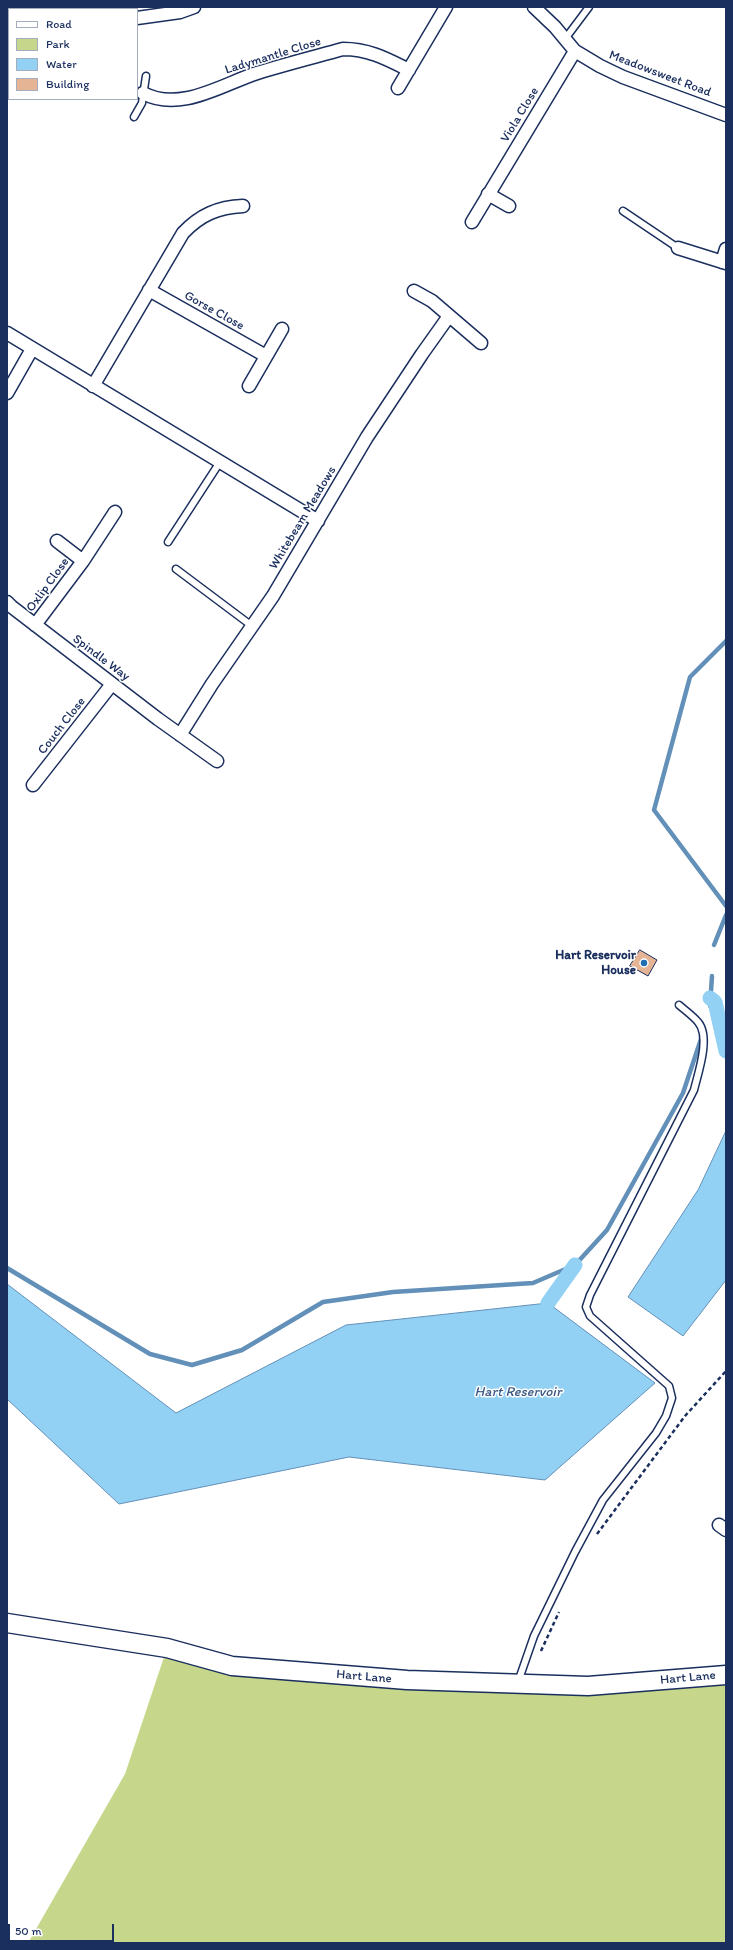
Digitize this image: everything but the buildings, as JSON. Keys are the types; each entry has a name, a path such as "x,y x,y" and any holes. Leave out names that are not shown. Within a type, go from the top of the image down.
{"street":[{"path":"138,18 180,12 194,7"},
{"path":"398,88 446,7"},
{"name":"Meadowsweet Road","path":"534,7 575,51 623,77 726,115"},
{"name":"Ladymantle Close","path":"143,93 160,99 201,95 242,78 343,49 358,49 375,53 409,70"},
{"name":"Viola Close","path":"472,222 575,51"},
{"path":"488,194 509,206"},
{"path":"92,386 182,233 193,222 202,216 225,207 243,206"},
{"path":"678,248 724,262 726,249"},
{"name":"Gorse Close","path":"149,290 266,356"},
{"path":"414,291 432,301 481,342"},
{"name":"Whitebeam Meadows","path":"180,735 212,684 252,626 318,521 367,437 449,316"},
{"path":"249,386 282,329"},
{"path":"7,333 92,386 318,521"},
{"path":"7,393 32,349"},
{"name":"Oxlip Close","path":"35,625 83,561 115,512"},
{"name":"Oxlip Close","path":"57,542 83,561"},
{"name":"Spindle Way","path":"7,602 112,684 217,761"},
{"name":"Couch Close","path":"33,785 112,684"},
{"name":"Hart Lane","path":"7,1623 167,1648 232,1666 407,1680 588,1686 726,1674"}],"lane":[{"path":"565,39 589,7"},
{"path":"134,117 142,103 146,76"},
{"path":"623,211 678,248"},
{"path":"168,542 220,462"},
{"path":"176,569 252,626"},
{"path":"518,1684 534,1636 574,1552 603,1500 656,1433 666,1416 672,1398 670,1386 590,1316 586,1307 590,1296 694,1090 702,1058 704,1034 699,1023 679,1005"}],"path":[{"path":"593,1540 685,1416 726,1371"},
{"path":"538,1656 560,1609"}],"green space":[{"path":"167,1648 232,1666 407,1680 726,1675 726,1943 28,1943 125,1774"}],"water":[{"path":"726,1131 726,1280 683,1336 628,1297 698,1190"},
{"name":"Hart Reservoir","path":"7,1284 176,1413 346,1325 548,1303 655,1383 545,1480 349,1457 119,1504 7,1399"}],"waterway":[{"path":"726,641 690,677 654,810 726,906"},
{"path":"714,945 726,915"},
{"path":"710,1006 712,976"},
{"path":"710,998 715,1002 726,1051"},
{"path":"7,1268 150,1354 192,1365 242,1350 323,1302 393,1292 533,1283 575,1265 607,1230 683,1093 702,1036"},
{"path":"548,1303 575,1265"}],"place":[{"name":"Hart Reservoir House","path":"644,963"}]}
